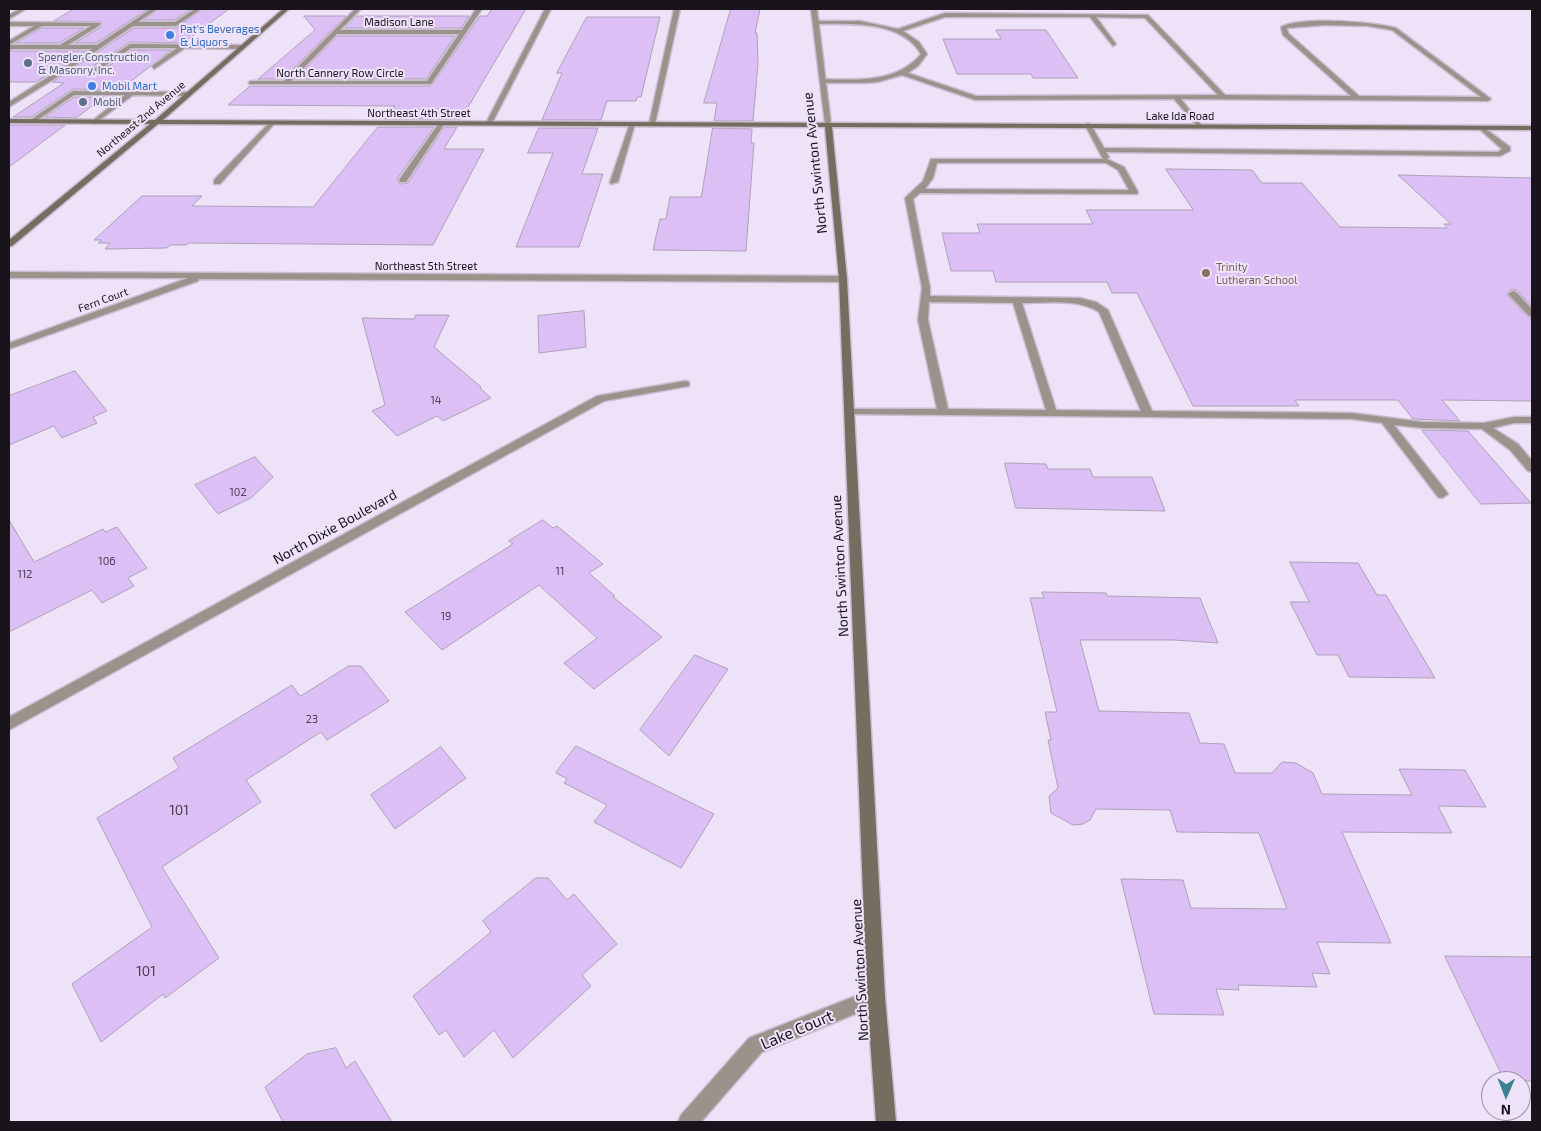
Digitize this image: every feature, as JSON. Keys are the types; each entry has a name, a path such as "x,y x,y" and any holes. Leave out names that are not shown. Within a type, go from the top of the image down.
{"street":[{"path":"9,17 23,9"},
{"path":"9,105 154,9"},
{"path":"132,24 176,24 198,9"},
{"name":"Northeast 2nd Avenue","path":"9,244 156,122 286,9"},
{"path":"286,83 358,9"},
{"path":"463,32 480,9"},
{"path":"489,123 548,9"},
{"path":"652,124 677,9"},
{"name":"North Swinton Avenue","path":"814,9 828,124 843,279 876,997 886,1122"},
{"path":"897,31 945,15 1146,16 1223,97"},
{"path":"1092,16 1113,44"},
{"path":"815,22 867,24 897,31 909,36 921,45 924,54 918,64 903,72 880,79 853,82 823,81"},
{"path":"9,24 98,24 61,47"},
{"path":"9,43 41,24"},
{"path":"903,72 975,98 1488,99 1394,29 1379,25 1306,24 1284,27 1285,34 1358,98"},
{"name":"Madison Lane","path":"335,32 463,32"},
{"name":"North Cannery Row Circle","path":"251,83 429,82 463,32"},
{"path":"95,70 130,46 241,48"},
{"path":"9,47 98,47"},
{"path":"154,67 183,47"},
{"path":"31,122 73,93 188,94"},
{"path":"94,122 131,94"},
{"path":"1176,97 1199,126"},
{"name":"Northeast 4th Street","path":"9,122 828,124"},
{"path":"217,182 273,122"},
{"path":"403,180 442,123"},
{"path":"614,182 632,124"},
{"name":"Lake Ida Road","path":"828,124 1532,128"},
{"path":"1088,126 1107,161"},
{"path":"1101,150 1500,154 1508,149 1480,127"},
{"path":"919,191 1134,192 1121,168 1107,161 934,160 933,173 924,187 909,198 926,288 923,320 943,412"},
{"name":"Northeast 5th Street","path":"9,275 843,279"},
{"name":"Fern Court","path":"9,346 204,276"},
{"path":"1513,294 1532,314"},
{"path":"925,299 1080,301 1099,307 1103,310 1148,414"},
{"path":"1017,300 1052,413"},
{"name":"North Dixie Boulevard","path":"9,724 601,398 685,384"},
{"path":"850,412 1352,416 1423,425 1484,426 1514,420 1532,420"},
{"path":"1385,420 1442,494"},
{"path":"1484,426 1514,447 1532,468"},
{"name":"Lake Court","path":"688,1122 756,1045 876,997"}],"building":[{"path":"74,9 148,9 96,43 75,43 101,27 101,22 54,21"},
{"path":"159,9 192,9 174,20 144,20"},
{"path":"203,9 229,9 183,43 130,42 92,67 92,72 98,73 132,50 171,50 120,90 73,89 31,117 13,117 64,83 52,82 134,28 176,28"},
{"path":"492,9 526,9 461,119 384,119 395,106 228,105 250,86 431,86 480,16 487,16"},
{"path":"731,9 760,9 755,33 757,33 758,64 753,121 714,121 717,103 704,103"},
{"path":"304,16 346,16 283,79 258,79 315,30"},
{"path":"357,16 469,16 461,28 345,28"},
{"path":"587,17 660,17 641,97 637,97 636,101 607,101 601,120 542,120 562,73 557,73"},
{"path":"42,28 84,28 59,43 16,43"},
{"path":"996,30 1046,30 1078,78 1033,78 1031,74 957,74 943,39 1001,39"},
{"path":"338,36 455,36 426,79 295,79"},
{"path":"9,51 86,51 36,82 9,82"},
{"path":"75,97 104,97 76,118 45,117"},
{"path":"9,125 65,125 9,167"},
{"path":"378,127 434,127 397,179 400,184 408,183 444,127 457,127 444,149 484,149 433,245 189,243 186,245 170,245 167,248 105,249 110,243 98,243 102,240 94,240 142,196 202,196 192,206 313,207"},
{"path":"539,128 598,128 582,174 603,174 579,247 516,247 553,153 528,153"},
{"path":"713,128 752,129 751,143 754,143 746,251 653,250 660,219 666,219 670,197 701,197"},
{"path":"1166,169 1252,170 1262,183 1302,183 1340,227 1447,228 1444,224 1451,224 1398,175 1532,178 1532,307 1517,290 1512,289 1506,294 1532,319 1532,401 1442,400 1460,421 1413,419 1398,400 1295,400 1299,406 1193,406 1137,293 1112,293 1107,282 996,282 993,271 951,271 942,233 980,233 977,224 1093,224 1086,210 1193,210"},
{"path":"584,311 586,347 539,353 538,316"},
{"path":"416,315 449,315 434,347 481,387 491,398 443,421 437,416 397,436 372,411 385,405 362,318 414,319"},
{"path":"75,371 107,411 93,417 97,423 62,438 54,426 9,445 9,396"},
{"path":"1422,430 1468,431 1531,503 1481,504"},
{"path":"255,457 273,477 251,498 218,514 195,485"},
{"path":"1005,463 1046,464 1048,469 1090,469 1093,477 1152,477 1165,511 1016,508"},
{"path":"9,520 34,562 103,529 105,532 117,527 147,568 128,578 134,586 102,603 92,590 9,632"},
{"path":"543,520 553,528 557,526 603,564 589,573 615,596 613,597 662,637 594,689 564,663 597,638 539,585 442,650 405,612 513,544 509,541"},
{"path":"1290,562 1358,563 1377,595 1386,595 1435,678 1349,677 1338,655 1317,655 1290,602 1309,602"},
{"path":"1042,592 1106,593 1107,596 1200,598 1218,643 1174,640 1080,640 1099,711 1189,713 1200,743 1224,744 1235,773 1272,773 1282,762 1296,763 1313,773 1322,794 1412,795 1399,769 1465,770 1486,807 1438,806 1452,833 1342,832 1391,943 1317,942 1330,974 1312,973 1317,987 1238,985 1239,990 1216,989 1224,1015 1154,1014 1121,879 1183,880 1191,908 1287,909 1259,833 1177,832 1170,810 1096,809 1090,820 1083,824 1073,825 1051,813 1049,796 1058,788 1048,740 1051,740 1045,712 1057,712 1030,598 1044,598"},
{"path":"695,655 728,669 669,756 640,730"},
{"path":"349,666 361,666 389,701 327,740 321,732 246,780 261,802 162,867 219,958 165,998 163,994 101,1042 72,984 152,927 97,818 179,768 173,758 292,685 300,696"},
{"path":"576,746 714,814 681,868 594,822 607,805 564,783 567,779 556,773"},
{"path":"441,747 466,778 395,829 371,795"},
{"path":"536,878 548,878 567,900 574,894 617,944 582,975 591,986 513,1058 494,1030 464,1057 446,1030 439,1035 413,996 491,932 483,921"},
{"path":"1445,956 1532,957 1532,1081 1531,1071 1500,1071"},
{"path":"336,1048 346,1068 355,1061 392,1122 283,1122 265,1087 307,1054"}],"place":[{"name":"Pat's Beverages & Liquors","path":"170,35"},
{"name":"Spengler Construction & Masonry, Inc.","path":"28,63"},
{"name":"Mobil Mart","path":"92,86"},
{"name":"Mobil","path":"83,102"},
{"name":"Trinity Lutheran School","path":"1206,273"}]}
